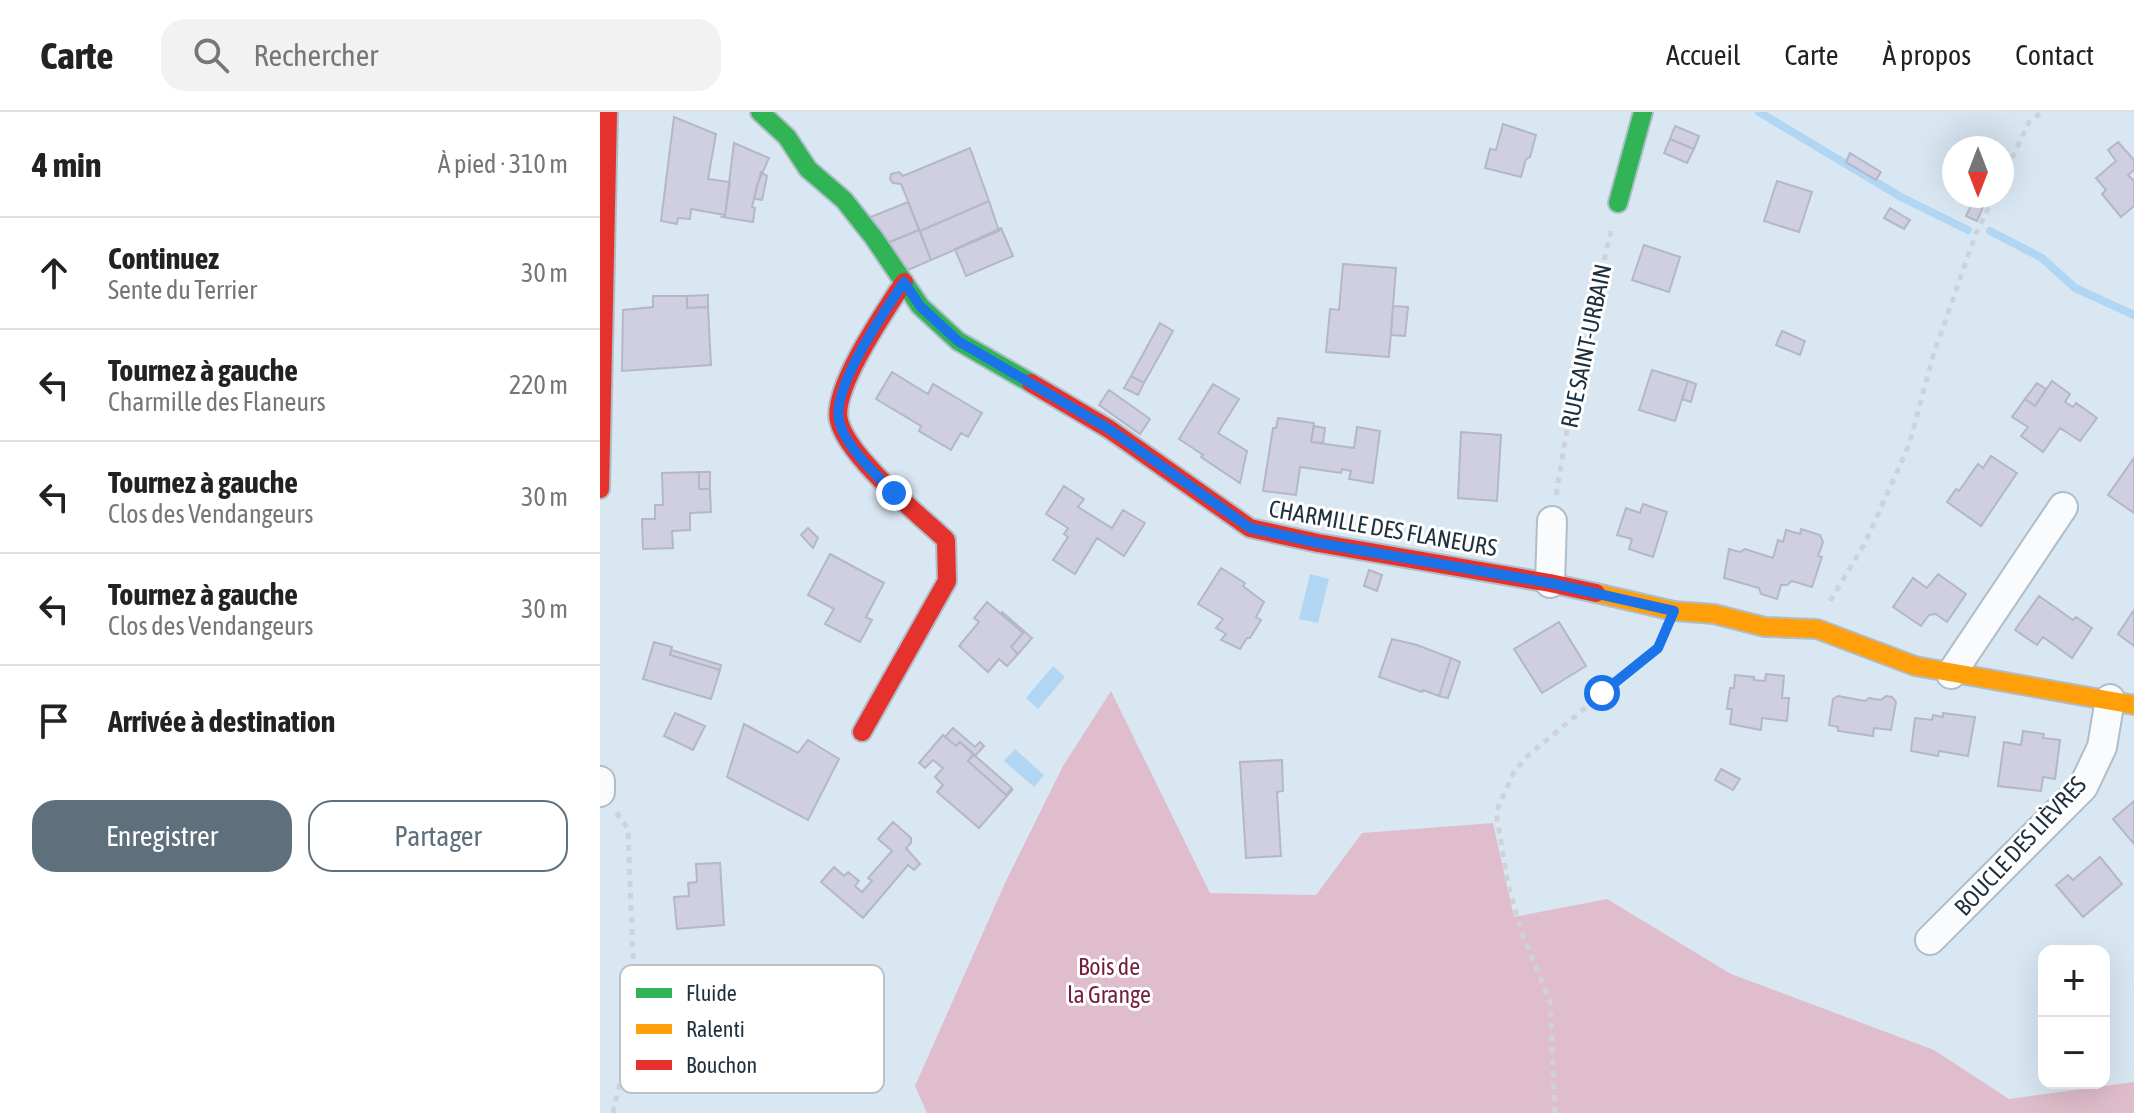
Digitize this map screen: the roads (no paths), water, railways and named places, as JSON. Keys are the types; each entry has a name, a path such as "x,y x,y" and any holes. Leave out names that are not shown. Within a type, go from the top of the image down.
{"street":[{"path":"600,489 608,112"},
{"name":"CHARMILLE DES FLANEURS","path":"760,112 787,137 808,169 844,200 920,306 958,341 1109,429 1250,528 1318,543 1550,583 1674,611 1714,614 1765,627 1817,629"},
{"path":"1618,203 1643,112"},
{"path":"862,732 947,581 946,540 862,461 839,421 839,399 871,333 904,282"},
{"path":"1951,674 2063,507"},
{"path":"1550,583 1552,521"},
{"name":"BOUCLE DES LIÈVRES","path":"1817,629 1915,666 2122,702 2083,787 1930,940"}],"water":[{"path":"1310,574 1329,579 1318,623 1299,619"},
{"path":"1053,666 1065,677 1038,709 1026,698"},
{"path":"1015,749 1044,775 1034,787 1004,761"}],"waterway":[{"path":"1759,112 1901,197 1968,230"},
{"path":"1990,231 2042,258 2075,288 2134,315"}],"park label":[{"name":"Bois de la Grange","path":"1109,980"}]}
